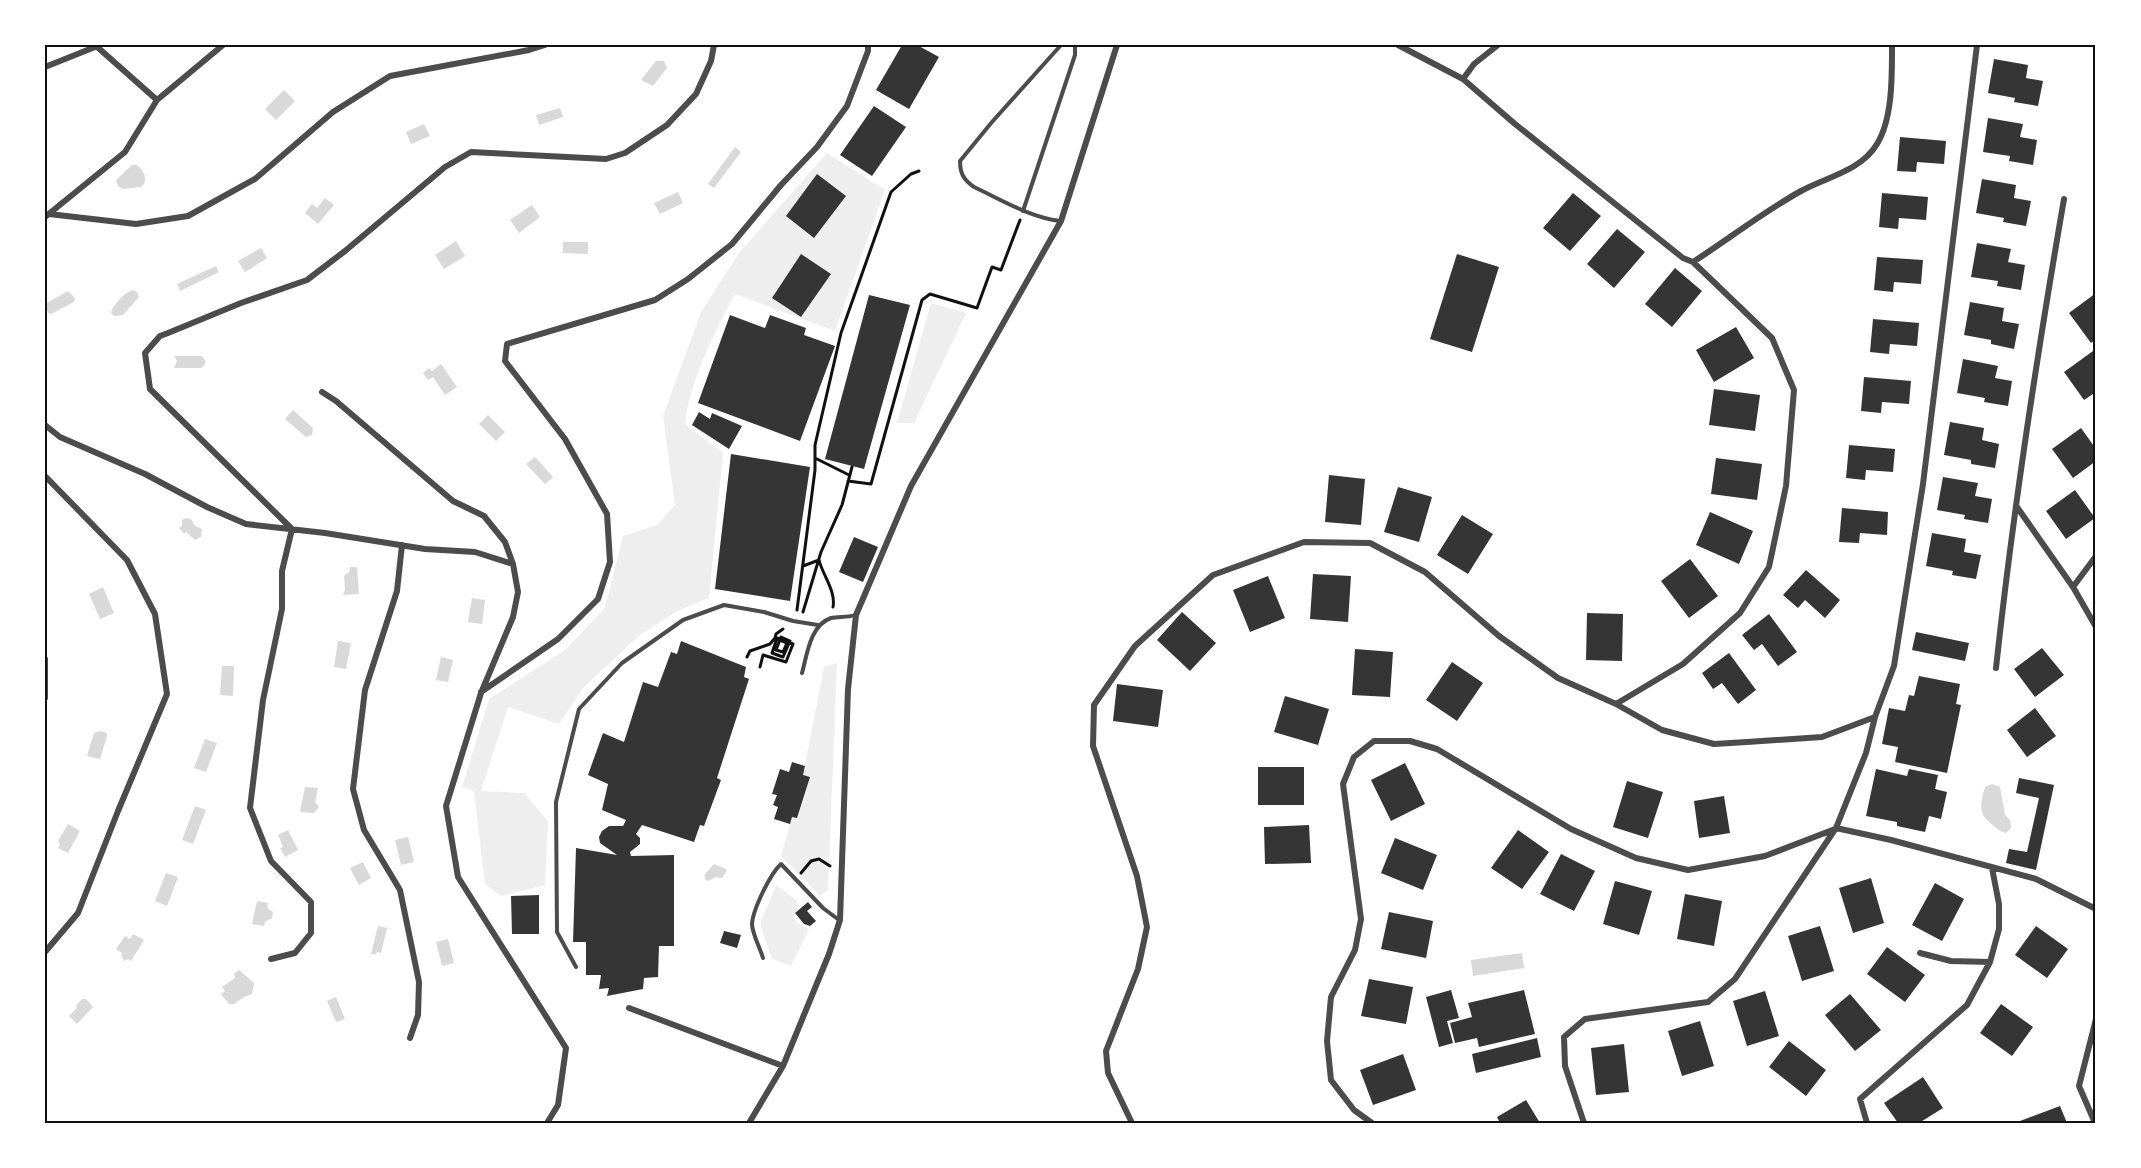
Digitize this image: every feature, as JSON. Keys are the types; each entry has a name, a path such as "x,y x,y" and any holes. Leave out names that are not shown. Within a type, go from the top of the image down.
{"street":[{"path":"47,215 125,152 157,100 223,45"},
{"path":"47,215 136,224 188,216 255,179 333,112 390,76 545,45"},
{"path":"292,530 150,388 145,353 152,343 160,336 241,303 307,280 445,167 471,152 606,159 625,153 667,125 696,94 711,61 714,45"},
{"path":"481,693 558,639 598,599 610,562 607,514 565,439 506,361 507,344 654,300 688,279 732,244 781,185 817,147 847,106 868,45"},
{"path":"749,1123 783,1066 829,954 840,920 848,688 856,615 911,486 1061,221 1117,45"},
{"path":"1398,45 1463,79 1515,124 1683,258 1694,262 1772,338 1794,390 1786,486 1769,567 1740,613 1683,664 1616,704"},
{"path":"1463,79 1474,64 1498,45"},
{"path":"1694,262 1802,191 1843,173 1860,161 1877,144 1886,118 1892,86 1892,45"},
{"path":"1584,1123 1565,1066 1564,1037 1585,1019 1708,1002 1735,979 1836,828 1866,753 1875,717 1894,666 1923,484 1977,45"},
{"path":"45,67 95,46 157,100"},
{"path":"1996,668 2005,582 2038,349 2064,199"},
{"path":"322,392 336,401 453,501 484,516 505,542 513,564 518,592 513,618 481,693 446,806 458,877 566,1048 558,1105 547,1123"},
{"path":"45,425 60,437 145,474 207,507 246,524 402,545 475,552 513,564"},
{"path":"45,476 127,560 155,614 167,694 78,913 45,952"},
{"path":"2017,506 2073,587 2096,627"},
{"path":"271,959 295,953 310,933 311,902 271,861 250,808 263,700 282,609 282,572 292,530"},
{"path":"1132,1123 1108,1073 1106,1051 1138,969 1147,927 1137,876 1093,746 1094,705 1136,646 1213,575 1304,542 1370,543 1425,572 1499,636 1558,678 1616,704 1662,730 1714,744 1822,737 1875,717"},
{"path":"402,545 397,591 365,690 353,789 364,830 400,890 419,982 418,1015 410,1038"},
{"path":"2073,587 2096,556"},
{"path":"45,659 45,698"},
{"path":"1372,1123 1354,1110 1331,1080 1327,1041 1331,997 1356,950 1361,919 1343,784 1354,757 1374,741 1410,741 1437,749 1571,829 1636,858 1688,870 1765,856 1836,828 1891,840 2036,879 2096,909"},
{"path":"1867,1123 1860,1099 1967,1005 1990,962 2000,929 1999,904 1992,868"},
{"path":"1920,953 1951,961 1990,962"},
{"path":"629,1008 783,1066"},
{"path":"2095,1123 2079,1086 2096,1019"}],"lane":[{"path":"1060,45 960,161 962,175 967,182 1023,211 1045,219 1061,221"},
{"path":"1023,211 1075,55 1075,45"},
{"path":"576,967 557,932 556,802 579,708 622,663 682,620 724,605 818,625 831,618 856,615"},
{"path":"802,673 818,625"},
{"path":"763,958 752,924 765,885 773,871 781,864 823,908 840,920"}],"path":[{"path":"793,621 798,608 815,445 841,333 891,192 911,174 919,171"},
{"path":"848,481 871,484 922,300 930,294 977,308 992,267 1000,270 1023,211"},
{"path":"815,459 850,475"},
{"path":"799,622 808,601 819,560 842,505 852,467"},
{"path":"803,566 819,560"},
{"path":"819,560 833,593 831,618"},
{"path":"747,657 750,651 770,644 777,639 787,644 783,652 776,650 779,643 781,637 790,641 787,649 783,657 772,653 777,638 785,641 793,644 786,662 763,656 760,667"},
{"path":"796,878 811,861 819,860 836,870"}],"shaded area":[{"path":"656,61 664,61 667,68 653,86 641,80"},
{"path":"284,90 295,101 276,120 265,109"},
{"path":"560,108 563,117 539,125 536,115"},
{"path":"424,124 430,136 411,144 406,132"},
{"path":"735,147 741,152 714,188 708,184"},
{"path":"827,153 885,190 835,331 735,294 697,375 687,408 685,424 723,453 709,598 678,611 641,634 584,687 559,724 508,707 481,791 524,793 548,821 545,885 501,896 485,884 474,791 462,787 489,699 565,650 605,608 623,536 657,525 675,505 663,416 701,312 739,253"},
{"path":"132,165 137,165 142,170 145,181 141,187 123,189 118,186 116,180"},
{"path":"678,192 683,203 660,214 654,203"},
{"path":"325,198 334,205 318,224 305,213 312,204 317,208"},
{"path":"532,205 540,217 519,233 510,220"},
{"path":"456,241 465,256 444,269 435,255"},
{"path":"563,242 588,242 588,254 563,253"},
{"path":"261,248 267,258 245,272 238,261"},
{"path":"216,266 219,272 180,291 177,284"},
{"path":"133,290 139,297 123,315 114,316 111,313 117,303 126,293"},
{"path":"68,291 75,298 74,302 51,314 48,313 45,304"},
{"path":"931,303 966,313 914,423 897,423"},
{"path":"174,356 202,356 206,362 202,368 174,368 177,361"},
{"path":"441,364 457,387 445,395 433,377 428,380 423,373 429,368 432,371"},
{"path":"293,410 313,428 312,435 306,437 285,419"},
{"path":"488,415 505,432 496,441 479,424"},
{"path":"535,457 553,477 545,484 526,464"},
{"path":"191,519 195,526 202,529 201,537 195,540 179,528 182,526 182,520"},
{"path":"350,567 357,567 359,594 343,595 344,576 350,571"},
{"path":"103,587 114,613 100,619 89,594"},
{"path":"472,598 485,600 482,624 468,622"},
{"path":"338,641 351,643 346,669 334,667"},
{"path":"441,657 453,660 448,682 436,680"},
{"path":"837,663 828,890 820,896 781,856 792,817 797,818 810,777 803,775 824,667"},
{"path":"222,666 234,666 233,696 220,695"},
{"path":"100,731 107,733 107,736 100,759 87,756 94,733"},
{"path":"205,739 217,743 206,772 194,768"},
{"path":"1992,784 2000,787 2005,815 2010,820 2011,828 2006,833 1989,822 1982,813 1981,804 1985,787"},
{"path":"305,787 318,788 315,802 319,807 314,813 300,812"},
{"path":"195,806 206,810 193,844 182,840"},
{"path":"68,824 80,831 68,853 58,848 60,845 58,841"},
{"path":"288,830 298,850 285,857 280,848 283,847 278,835"},
{"path":"408,837 414,862 401,865 395,840"},
{"path":"363,862 371,878 359,885 350,868"},
{"path":"714,864 726,869 726,872 722,878 716,877 708,881 705,879 705,874"},
{"path":"166,873 178,877 167,906 155,901"},
{"path":"776,885 796,900 799,907 793,916 797,923 809,929 791,966 772,959 760,924"},
{"path":"257,901 268,903 267,908 273,912 272,918 265,922 264,926 252,924"},
{"path":"378,926 387,928 381,953 371,954"},
{"path":"133,934 144,940 131,961 128,959 124,961 122,953 116,949 125,936 130,939"},
{"path":"448,939 454,963 442,966 436,942"},
{"path":"1522,953 1524,968 1473,976 1471,960"},
{"path":"239,970 254,983 252,994 234,1004 229,1004 221,994 225,991 222,987 235,978 234,974"},
{"path":"336,997 345,1019 336,1022 327,1001"},
{"path":"82,999 86,999 93,1007 77,1024 69,1016"}],"building":[{"path":"902,45 917,45 939,57 909,109 876,90"},
{"path":"1994,59 2028,65 2026,78 2043,81 2038,106 2014,102 2015,98 1988,93"},
{"path":"874,106 906,127 872,176 840,155"},
{"path":"1988,118 2023,124 2020,137 2037,140 2033,165 2009,161 2010,156 1983,152"},
{"path":"1900,137 1946,141 1944,164 1917,162 1916,172 1897,171"},
{"path":"817,174 846,196 814,238 786,216"},
{"path":"1982,179 2016,185 2014,198 2031,201 2026,226 2003,222 2004,218 1976,213"},
{"path":"1573,193 1601,216 1570,251 1543,228"},
{"path":"1882,193 1928,197 1926,220 1899,218 1898,229 1879,227"},
{"path":"1617,229 1645,252 1614,288 1587,264"},
{"path":"1977,243 2011,249 2008,262 2025,265 2021,290 1997,286 1998,281 1971,277"},
{"path":"801,254 831,274 801,317 772,298"},
{"path":"1457,254 1499,267 1472,352 1430,339"},
{"path":"1877,257 1923,260 1921,284 1894,282 1893,292 1874,290"},
{"path":"1675,268 1702,291 1672,327 1645,304"},
{"path":"2096,293 2096,339 2091,343 2069,313"},
{"path":"869,295 910,305 864,469 825,459"},
{"path":"1970,302 2004,308 2002,321 2019,324 2014,349 1991,344 1991,340 1964,335"},
{"path":"730,315 765,328 770,315 806,328 804,335 835,346 800,441 698,403"},
{"path":"1873,319 1919,323 1917,346 1890,344 1889,354 1870,352"},
{"path":"1736,327 1754,358 1714,382 1696,350"},
{"path":"2093,351 2096,355 2096,392 2084,400 2064,372"},
{"path":"1963,359 1998,366 1995,378 2012,381 2008,406 1984,402 1985,398 1957,393"},
{"path":"1864,377 1911,381 1909,404 1882,402 1881,413 1861,411"},
{"path":"1714,389 1760,395 1755,431 1709,425"},
{"path":"699,412 710,419 712,413 742,426 729,449 692,425"},
{"path":"1950,422 1984,428 1982,440 1999,444 1995,468 1971,464 1971,460 1944,455"},
{"path":"2081,428 2096,449 2096,461 2073,478 2052,449"},
{"path":"1849,445 1895,449 1893,472 1866,470 1865,480 1846,478"},
{"path":"731,454 810,467 790,601 715,589"},
{"path":"1716,458 1762,464 1757,500 1711,494"},
{"path":"1329,475 1365,479 1361,525 1325,522"},
{"path":"1943,477 1978,483 1975,496 1992,499 1988,523 1964,519 1965,515 1937,510"},
{"path":"1398,487 1432,497 1419,542 1384,532"},
{"path":"2075,490 2095,518 2066,539 2046,511"},
{"path":"1842,508 1888,512 1887,535 1860,533 1859,543 1839,542"},
{"path":"1710,512 1753,531 1739,564 1696,545"},
{"path":"1462,515 1493,534 1468,574 1437,555"},
{"path":"1932,533 1966,539 1964,552 1981,555 1976,579 1952,575 1953,571 1926,566"},
{"path":"854,537 878,547 863,582 839,572"},
{"path":"1690,559 1718,596 1689,618 1661,581"},
{"path":"2096,569 2096,596 2094,597 2093,570"},
{"path":"1806,570 1840,600 1825,618 1805,600 1798,608 1783,595"},
{"path":"1313,574 1351,576 1348,622 1310,619"},
{"path":"1268,576 1285,618 1250,632 1233,590"},
{"path":"1182,612 1216,643 1190,671 1157,640"},
{"path":"1587,613 1623,614 1622,661 1586,660"},
{"path":"1769,614 1797,652 1778,666 1762,644 1754,650 1742,635"},
{"path":"1916,632 1969,643 1965,661 1912,650"},
{"path":"681,641 746,667 744,677 749,679 717,778 721,780 704,826 700,825 694,842 642,825 636,834 640,838 640,844 630,852 631,856 674,855 674,946 659,946 658,977 644,978 643,989 607,996 609,988 599,989 601,975 586,975 586,942 573,942 576,848 617,855 600,843 599,837 602,831 609,826 623,826 626,820 602,810 608,784 588,775 603,733 624,742 643,682 658,687 671,652 677,654"},
{"path":"2042,648 2064,675 2035,697 2014,669"},
{"path":"1355,649 1393,652 1390,697 1352,695"},
{"path":"1729,653 1756,690 1738,704 1722,683 1713,689 1702,673"},
{"path":"1452,662 1483,683 1457,721 1426,700"},
{"path":"1919,676 1960,684 1956,704 1961,705 1947,773 1895,762 1898,747 1882,744 1889,708 1905,711 1909,695 1914,696"},
{"path":"1117,684 1163,690 1158,727 1113,721"},
{"path":"1285,696 1329,709 1318,745 1274,732"},
{"path":"2035,708 2056,736 2027,757 2007,730"},
{"path":"792,762 805,766 803,775 810,777 797,818 792,817 790,824 774,819 778,807 773,805 777,795 772,794 780,769 789,772"},
{"path":"1405,763 1425,804 1391,821 1371,780"},
{"path":"1258,767 1304,767 1304,805 1258,805"},
{"path":"1876,769 1907,776 1909,769 1938,775 1935,789 1947,792 1941,819 1929,816 1925,832 1897,826 1897,822 1866,816"},
{"path":"2019,778 2054,785 2036,870 2006,863 2009,849 2027,852 2039,798 2016,793"},
{"path":"1627,781 1663,792 1648,838 1613,827"},
{"path":"1724,796 1730,833 1699,838 1694,801"},
{"path":"1309,825 1311,863 1265,864 1264,827"},
{"path":"1518,830 1549,852 1522,889 1491,868"},
{"path":"1395,838 1437,855 1423,890 1381,873"},
{"path":"1561,854 1595,871 1574,911 1540,894"},
{"path":"1871,878 1884,923 1853,933 1839,888"},
{"path":"1615,881 1652,891 1639,935 1603,924"},
{"path":"1935,883 1964,899 1942,941 1912,925"},
{"path":"1685,894 1722,901 1714,946 1677,939"},
{"path":"539,895 539,934 512,934 511,896"},
{"path":"808,902 812,907 807,911 816,921 810,926 804,924 795,913"},
{"path":"1389,912 1433,921 1426,958 1381,949"},
{"path":"1820,926 1834,971 1802,981 1788,936"},
{"path":"2036,926 2068,949 2047,978 2015,955"},
{"path":"724,931 741,935 737,948 720,943"},
{"path":"1887,947 1925,975 1905,1002 1867,974"},
{"path":"1369,979 1413,987 1406,1024 1361,1016"},
{"path":"1451,990 1459,1018 1447,1021 1453,1043 1439,1047 1426,997"},
{"path":"1524,990 1535,1034 1479,1047 1477,1038 1455,1043 1450,1023 1472,1017 1468,1003"},
{"path":"1765,991 1779,1036 1747,1046 1733,1001"},
{"path":"1850,994 1881,1030 1855,1051 1825,1015"},
{"path":"2001,1004 2033,1027 2012,1056 1980,1033"},
{"path":"1700,1021 1714,1066 1682,1076 1668,1031"},
{"path":"1537,1038 1541,1057 1476,1073 1472,1054"},
{"path":"1789,1041 1826,1070 1806,1096 1769,1067"},
{"path":"1624,1044 1629,1092 1596,1095 1591,1048"},
{"path":"1403,1054 1416,1090 1373,1105 1360,1070"},
{"path":"1923,1077 1943,1108 1919,1123 1898,1123 1884,1103"},
{"path":"1526,1100 1540,1123 1500,1123 1497,1117"},
{"path":"2060,1106 2067,1123 2021,1123 2020,1121"}]}
